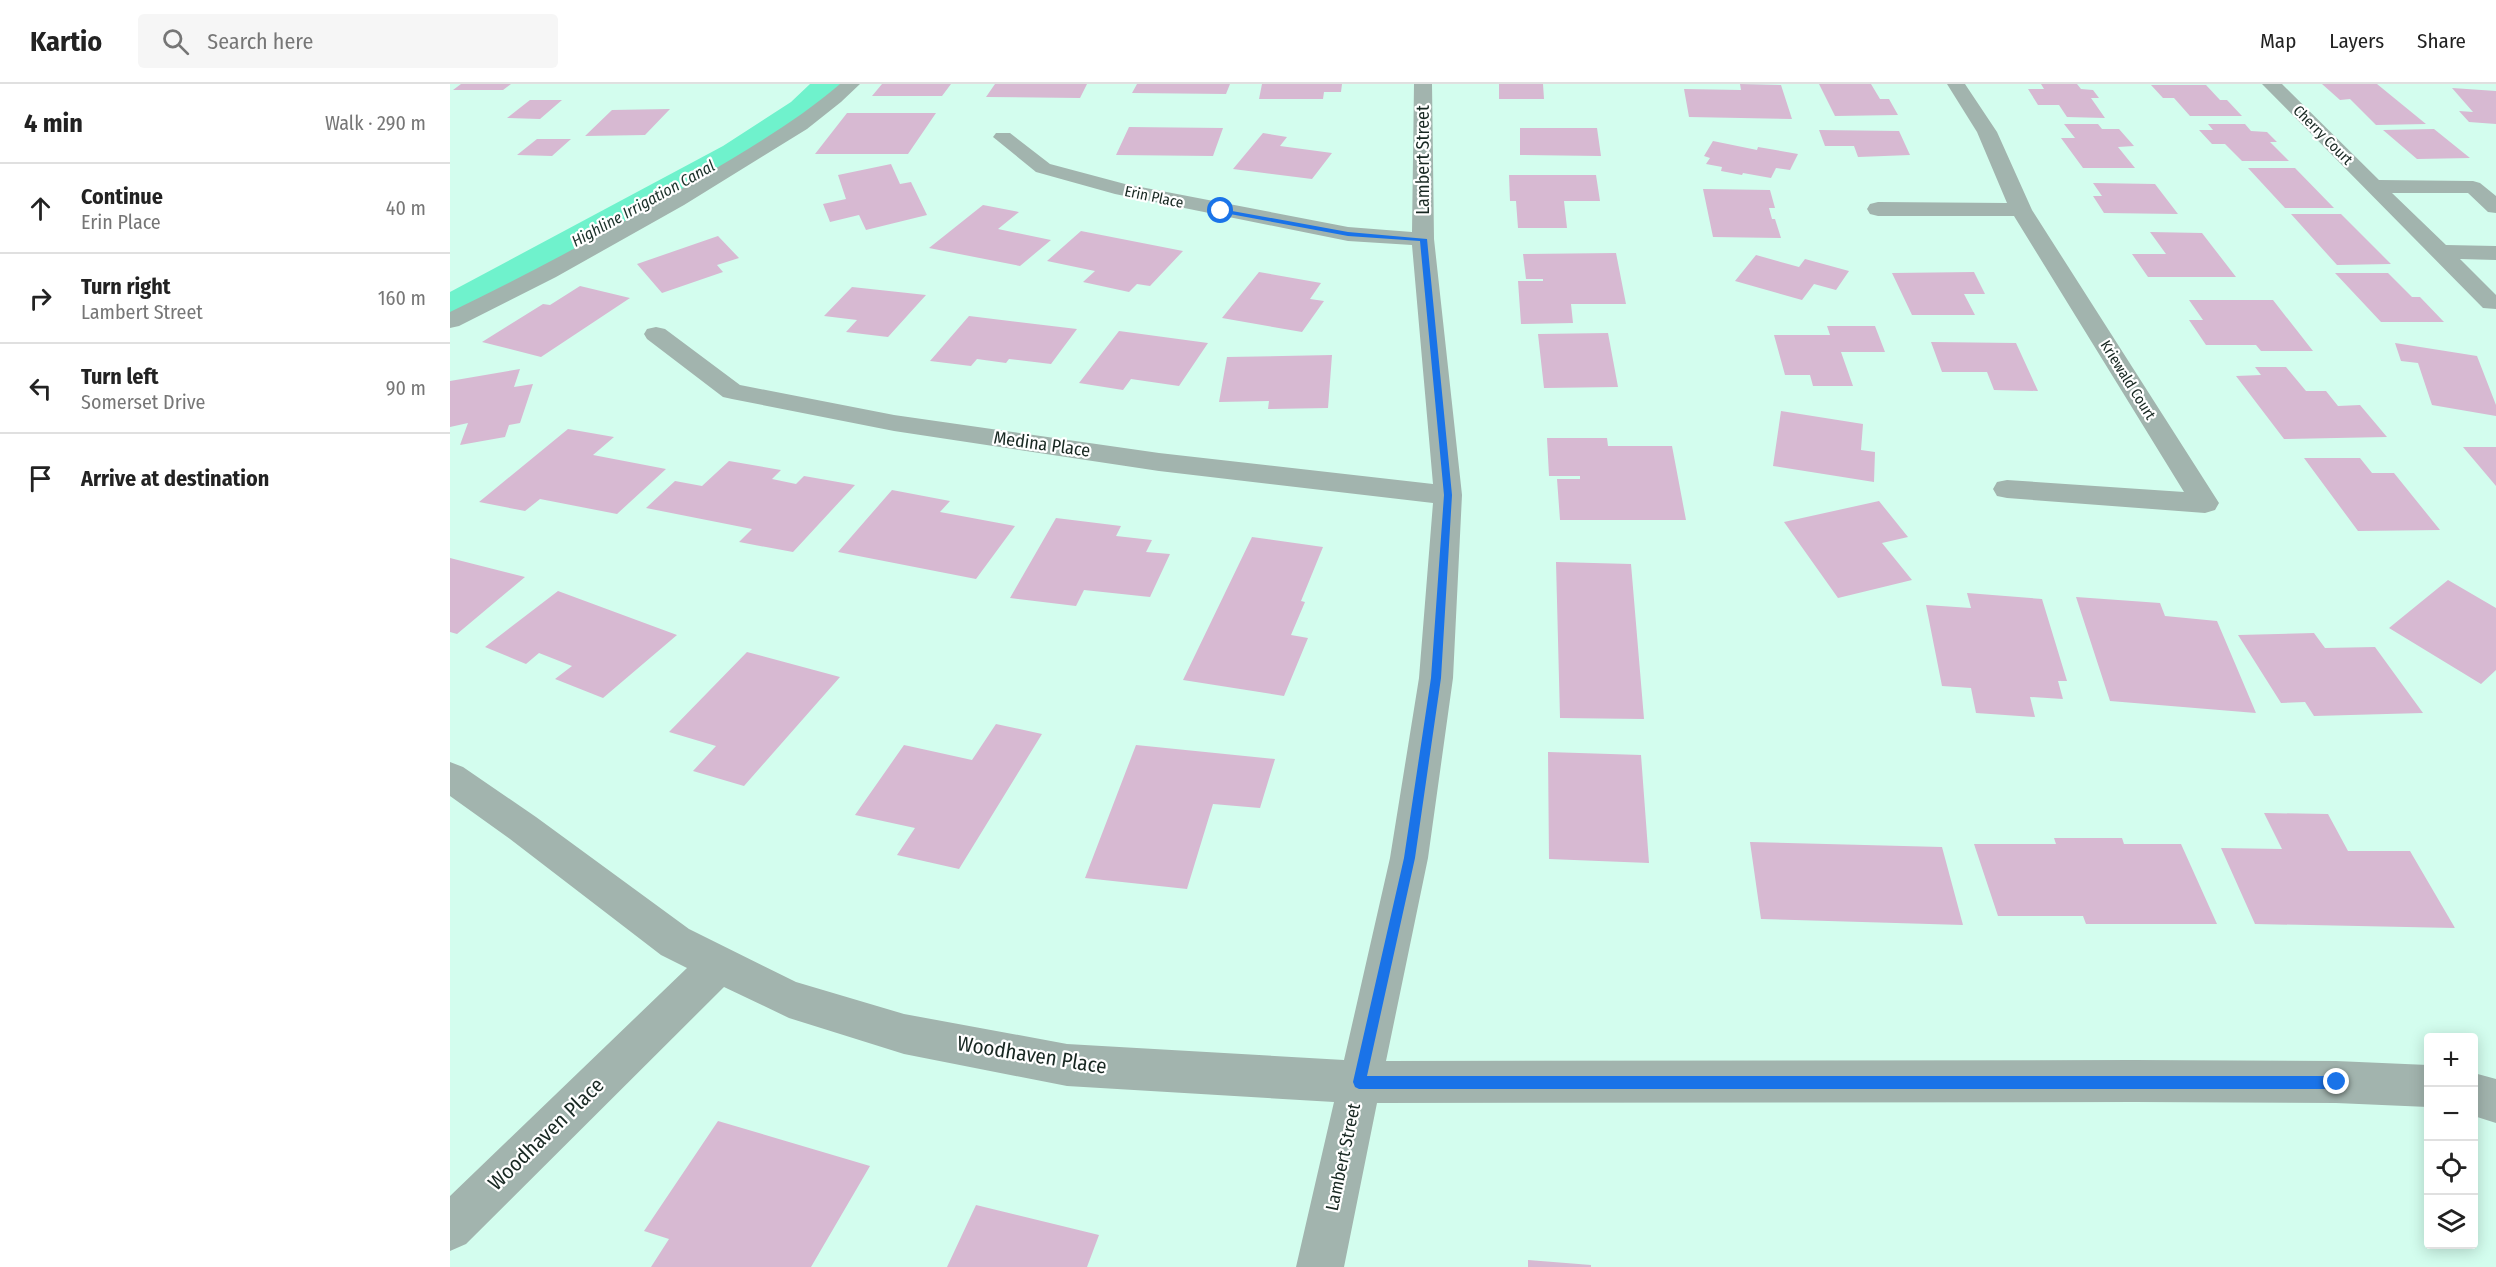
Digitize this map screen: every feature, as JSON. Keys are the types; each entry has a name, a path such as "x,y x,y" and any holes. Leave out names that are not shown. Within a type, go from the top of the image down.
{"street":[{"path":"450,321 544,275 656,214 788,135 821,111 851,84"},
{"name":"Lambert Street","path":"1320,1267 1409,858 1436,678 1448,495 1423,239 1423,84"},
{"name":"Kriewald Court","path":"1956,84 1987,132 2021,210 2205,503 2007,489"},
{"name":"Cherry Court","path":"2271,84 2491,303"},
{"name":"Erin Place","path":"1003,137 1042,168 1122,190 1348,234 1423,239"},
{"path":"2374,186 2473,187 2496,207"},
{"path":"1878,209 2021,210"},
{"path":"2441,252 2496,253"},
{"name":"Medina Place","path":"656,334 732,391 894,423 1159,462 1448,495"},
{"name":"Woodhaven Place","path":"450,777 523,828 675,942 789,999 904,1034 1067,1065 1359,1082 2146,1081 2337,1082 2424,1086"},
{"name":"Woodhaven Place","path":"450,1228 719,964"},
{"path":"2478,1096 2496,1101"}],"building":[{"path":"461,84 511,84 503,90 453,90"},
{"path":"882,84 951,84 942,96 872,96"},
{"path":"995,84 1087,84 1080,98 986,97"},
{"path":"1137,84 1230,84 1226,94 1132,93"},
{"path":"1262,84 1342,84 1341,92 1324,92 1323,99 1259,99"},
{"path":"1499,84 1543,84 1544,99 1499,99"},
{"path":"1740,84 1781,85 1792,119 1689,117 1684,89 1741,90"},
{"path":"1819,84 1871,84 1880,99 1889,99 1898,115 1835,116"},
{"path":"2041,84 2077,84 2081,89 2093,90 2099,98 2091,98 2105,118 2067,117 2059,105 2038,105 2028,89 2044,89"},
{"path":"2322,84 2377,84 2426,124 2376,125 2350,99 2340,100"},
{"path":"2151,85 2206,85 2220,100 2227,100 2242,116 2190,116 2174,98 2163,98"},
{"path":"2452,88 2496,91 2496,124 2469,122 2459,111 2473,112"},
{"path":"530,100 562,100 540,119 507,118"},
{"path":"670,109 645,135 585,136 612,110"},
{"path":"847,113 936,113 908,154 815,154"},
{"path":"2064,124 2098,124 2102,129 2119,129 2134,146 2118,147 2135,168 2083,168 2061,138 2075,138"},
{"path":"2208,124 2245,124 2251,131 2267,132 2277,142 2270,142 2289,161 2242,161 2225,144 2212,144 2199,130 2213,130"},
{"path":"1129,127 1223,128 1213,156 1116,155"},
{"path":"1520,128 1597,128 1601,156 1520,155"},
{"path":"2434,129 2470,158 2417,159 2383,130"},
{"path":"1819,130 1899,131 1910,155 1858,157 1854,146 1825,146"},
{"path":"1263,133 1287,137 1280,146 1332,153 1312,179 1233,169"},
{"path":"537,139 571,139 552,156 517,155"},
{"path":"1713,141 1757,150 1758,147 1798,154 1790,170 1776,168 1771,178 1743,173 1742,175 1721,171 1722,167 1706,164 1710,158 1704,156"},
{"path":"891,164 900,184 911,182 927,215 866,230 859,215 830,222 823,204 846,199 838,175"},
{"path":"2248,168 2295,168 2334,208 2285,208"},
{"path":"1509,175 1596,175 1600,201 1564,201 1567,228 1518,228 1516,201 1510,201"},
{"path":"2093,183 2155,184 2178,214 2104,213 2093,196 2102,196"},
{"path":"1703,189 1770,190 1775,208 1769,208 1781,238 1713,237"},
{"path":"983,205 1019,212 998,229 1051,240 1020,266 929,248"},
{"path":"2291,214 2341,214 2391,264 2337,265"},
{"path":"1081,231 1183,251 1150,286 1137,284 1129,292 1083,282 1095,271 1047,261"},
{"path":"2150,232 2202,233 2236,277 2148,277 2132,254 2166,254"},
{"path":"718,236 739,258 717,265 723,272 662,293 637,264"},
{"path":"1616,253 1626,304 1571,304 1573,323 1521,324 1518,281 1543,281 1543,279 1526,279 1523,254"},
{"path":"1756,255 1799,267 1805,259 1849,271 1836,290 1814,284 1802,300 1735,281"},
{"path":"1259,272 1321,283 1310,299 1324,301 1302,332 1222,318"},
{"path":"1974,272 1985,294 1964,294 1975,315 1912,315 1892,273"},
{"path":"2335,273 2388,273 2412,297 2420,297 2444,322 2381,322"},
{"path":"580,286 630,298 541,357 482,342 543,304 550,305"},
{"path":"852,287 926,295 888,337 846,332 857,320 824,316"},
{"path":"2189,300 2273,300 2313,351 2261,351 2256,345 2206,345 2189,320 2203,320"},
{"path":"969,316 1077,329 1051,364 1009,359 1006,363 977,359 971,366 930,361"},
{"path":"1827,326 1875,326 1885,352 1841,352 1853,386 1813,386 1810,375 1785,375 1774,335 1830,335"},
{"path":"1119,331 1208,343 1179,386 1131,379 1123,390 1079,383"},
{"path":"1608,333 1618,387 1544,388 1538,334"},
{"path":"1931,342 2016,343 2038,391 1994,390 1987,372 1942,372"},
{"path":"2395,343 2477,356 2496,405 2496,416 2432,405 2418,363 2401,361"},
{"path":"1332,355 1328,408 1268,409 1269,401 1219,402 1227,357"},
{"path":"2255,367 2286,367 2306,391 2326,391 2338,406 2360,405 2387,437 2284,439 2236,376 2261,375"},
{"path":"520,369 514,387 533,384 520,423 509,425 505,437 460,445 468,423 450,427 450,381"},
{"path":"1781,411 1863,424 1861,450 1875,452 1874,482 1773,466"},
{"path":"568,429 614,437 593,455 666,469 617,514 540,499 525,511 479,502"},
{"path":"1547,438 1607,438 1608,446 1672,446 1686,520 1560,520 1557,479 1580,479 1580,476 1549,476"},
{"path":"2463,447 2496,447 2496,486"},
{"path":"2304,458 2360,458 2372,473 2394,473 2440,530 2358,531"},
{"path":"729,461 781,470 772,479 796,484 804,476 855,485 793,552 739,542 752,529 646,508 675,481 702,486"},
{"path":"892,490 950,501 940,512 1015,526 976,579 838,552"},
{"path":"1879,501 1908,537 1882,543 1912,580 1838,598 1784,522"},
{"path":"1056,518 1121,526 1116,536 1152,540 1146,552 1170,554 1150,597 1084,590 1076,606 1010,598"},
{"path":"1252,537 1323,547 1301,601 1305,602 1291,635 1308,638 1284,696 1183,680"},
{"path":"450,558 525,577 457,634 450,632"},
{"path":"1556,562 1631,564 1644,719 1560,718"},
{"path":"2448,580 2496,608 2496,670 2481,684 2389,628"},
{"path":"558,591 677,635 603,698 555,679 572,666 539,653 526,664 485,647"},
{"path":"1967,593 2042,599 2067,681 2058,681 2063,699 2030,697 2035,717 1976,713 1971,688 1942,686 1926,605 1971,608"},
{"path":"2076,597 2160,603 2165,616 2217,621 2256,713 2110,701"},
{"path":"2314,633 2325,648 2375,647 2423,713 2314,716 2305,702 2281,703 2238,635"},
{"path":"747,652 840,677 744,786 693,771 716,746 669,732"},
{"path":"996,724 1042,734 959,869 897,855 915,828 855,815 904,745 972,760"},
{"path":"1136,745 1275,759 1260,808 1213,804 1187,889 1085,878"},
{"path":"1548,752 1641,755 1649,863 1549,859"},
{"path":"2264,813 2328,814 2348,851 2410,851 2455,928 2255,924 2221,848 2282,849"},
{"path":"2054,838 2122,838 2124,844 2181,844 2217,924 2086,924 2083,916 1998,916 1974,844 2056,844"},
{"path":"1750,842 1942,847 1963,925 1761,919"},
{"path":"718,1121 870,1166 811,1267 651,1267 669,1239 644,1231"},
{"path":"976,1205 1099,1235 1087,1267 947,1267"},
{"path":"1528,1260 1591,1265 1591,1267 1528,1267"}],"waterway":[{"name":"Highline Irrigation Canal","path":"450,308 735,153 802,109 828,84"}],"route":[{"path":"1221,211 1348,234 1423,239 1448,495 1436,678 1409,858 1359,1082 2337,1082"}]}
